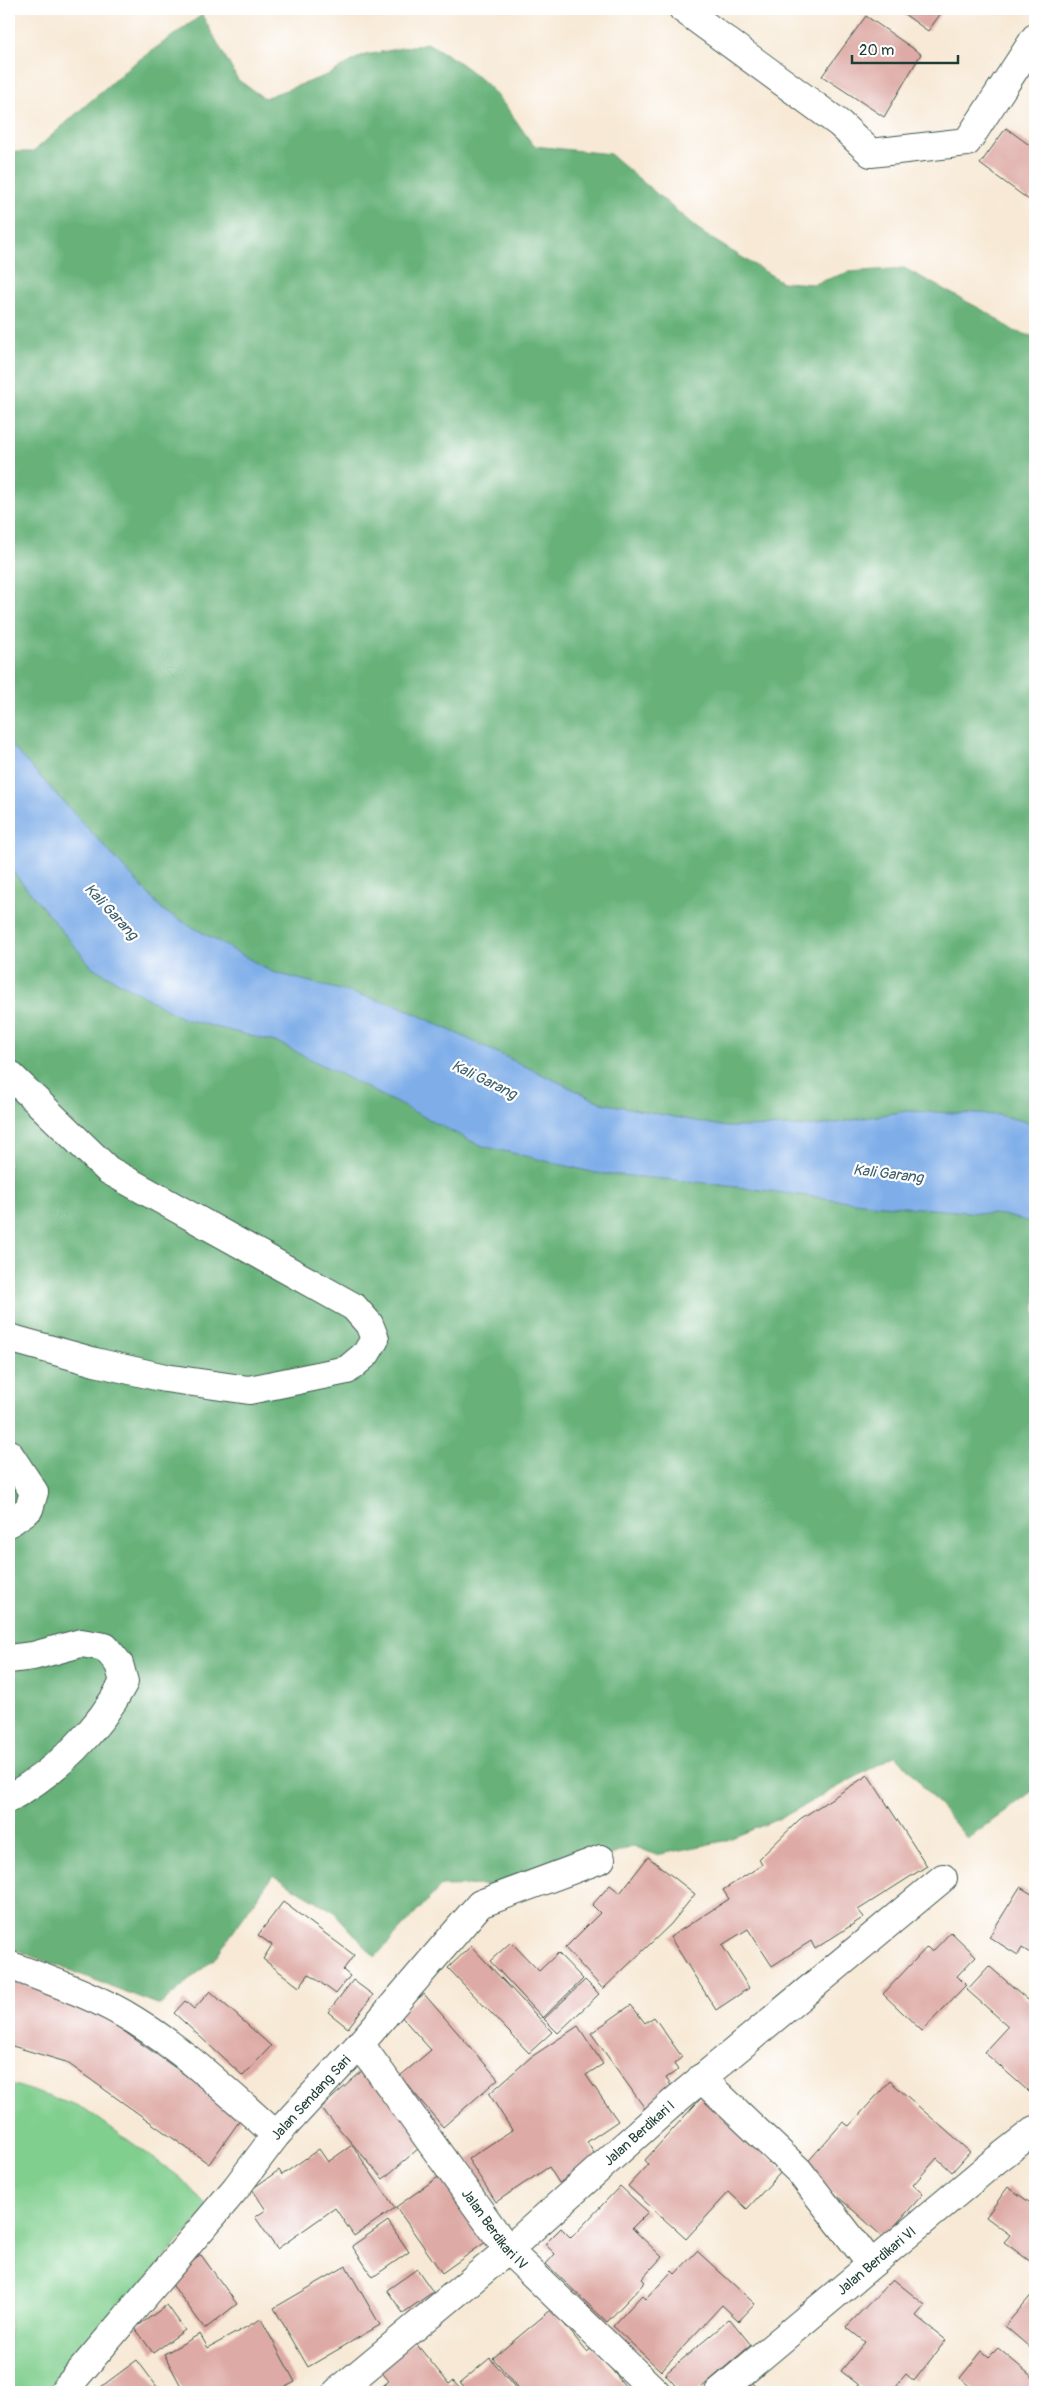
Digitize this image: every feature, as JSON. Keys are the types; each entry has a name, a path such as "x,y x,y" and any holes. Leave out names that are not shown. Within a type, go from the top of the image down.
{"street":[{"path":"683,9 840,124 871,153 967,142 1035,38"},
{"path":"9,1074 108,1170 354,1307 369,1324 375,1339 366,1354 346,1370 249,1390 165,1378 95,1362 9,1338"},
{"path":"9,1454 34,1492 29,1508 9,1523"},
{"path":"9,1659 33,1656 81,1643 105,1647 120,1664 124,1682 114,1702 70,1755 9,1798"},
{"name":"Jalan Sendang Sari","path":"63,2392 236,2188 276,2135 360,2044 480,1904 601,1859"},
{"name":"Jalan Berdikari I","path":"337,2392 508,2250 701,2078 943,1878"},
{"path":"9,1965 70,1988 134,2020 195,2063 276,2135"},
{"name":"Jalan Berdikari IV","path":"360,2044 508,2250 656,2392"},
{"path":"701,2078 799,2171 871,2264"},
{"name":"Jalan Berdikari VI","path":"720,2392 994,2161 1035,2130"}],"green space":[{"path":"202,15 238,80 264,98 330,74 361,56 427,43 448,55 486,84 506,107 534,146 610,154 704,234 782,282 814,284 849,272 904,268 988,313 1014,331 1035,337 1035,1124 998,1115 906,1111 818,1126 726,1127 602,1103 397,1005 272,972 164,911 9,743 9,152 33,152 129,67"},
{"path":"9,867 92,967 184,1019 279,1043 479,1145 596,1173 697,1182 871,1204 1003,1215 1035,1223 1035,1789 968,1839 896,1755 781,1818 724,1841 656,1855 634,1846 537,1884 441,1886 375,1957 333,1911 273,1875 214,1959 160,2005 9,1947"},
{"path":"9,2083 85,2109 181,2178 208,2208 48,2392 9,2392"}],"water":[{"name":"Kali Garang","path":"9,743 164,911 272,972 397,1005 602,1103 726,1127 818,1126 906,1111 998,1115 1035,1124 1035,1223 1003,1215 871,1204 697,1182 596,1173 479,1145 279,1043 184,1019 92,967 9,867"}],"building":[{"path":"897,9 944,9 928,31"},
{"path":"866,16 921,54 884,117 822,76"},
{"path":"1006,128 1035,149 1035,190 1029,200 980,164"},
{"path":"868,1775 927,1866 858,1910 864,1917 815,1949 811,1941 772,1966 748,1929 722,1945 749,1988 716,2010 670,1937 729,1899 723,1890 762,1865 759,1859 800,1819"},
{"path":"648,1857 695,1894 671,1924 603,1989 565,1948 600,1913 592,1905 610,1885 620,1893"},
{"path":"1020,1887 1035,1896 1035,1956 1022,1948 1018,1955 989,1937"},
{"path":"283,1902 354,1955 343,1970 350,1976 336,1994 309,1974 299,1987 263,1959 272,1945 258,1935"},
{"path":"951,1932 976,1956 957,1976 966,1985 922,2031 883,1994 927,1947 932,1952"},
{"path":"511,1942 539,1971 558,1953 583,1979 543,2018 490,1961"},
{"path":"471,1946 552,2032 529,2053 448,1968"},
{"path":"989,1966 1035,2006 1035,2097 984,2052 1008,2026 967,1990"},
{"path":"9,1979 94,2010 243,2116 209,2164 66,2062 9,2045"},
{"path":"353,1980 373,1995 348,2028 328,2012"},
{"path":"585,1980 599,1994 558,2033 544,2019"},
{"path":"210,1991 271,2046 243,2076 174,2013 185,2001 194,2009"},
{"path":"424,1994 498,2079 443,2127 400,2076 431,2050 399,2014"},
{"path":"631,2005 645,2023 654,2017 682,2057 674,2064 678,2070 666,2078 674,2090 646,2110 591,2033"},
{"path":"578,2026 603,2064 586,2075 618,2121 587,2142 597,2158 559,2183 549,2167 496,2202 468,2159 512,2130 489,2094 531,2057"},
{"path":"363,2070 426,2142 383,2179 321,2108"},
{"path":"890,2081 970,2152 952,2172 937,2158 913,2185 923,2194 884,2238 804,2166 843,2122 849,2126"},
{"path":"703,2096 783,2170 747,2209 729,2192 686,2239 628,2186 648,2164 645,2160"},
{"path":"352,2145 395,2208 354,2236 335,2208 277,2249 255,2217 266,2210 252,2189 279,2170 282,2175 319,2149 328,2162"},
{"path":"441,2175 487,2241 442,2273 396,2207"},
{"path":"620,2186 648,2212 632,2228 662,2257 642,2279 645,2282 607,2322 546,2264 555,2254 545,2244 561,2228 571,2238"},
{"path":"1008,2187 1032,2204 1035,2200 1035,2265 1004,2242 1010,2235 986,2217"},
{"path":"388,2221 409,2252 373,2277 352,2246"},
{"path":"697,2251 755,2304 739,2321 722,2305 661,2371 613,2326 642,2295 646,2299 672,2271 675,2274"},
{"path":"201,2255 237,2304 205,2329 168,2279"},
{"path":"346,2266 380,2325 308,2367 274,2308"},
{"path":"417,2269 433,2292 403,2313 387,2290"},
{"path":"893,2279 925,2305 916,2316 946,2340 914,2381 906,2374 891,2392 868,2392 841,2371 865,2342 846,2327"},
{"path":"1035,2291 1035,2352 1005,2326"},
{"path":"167,2305 185,2330 153,2353 135,2328"},
{"path":"552,2309 587,2352 593,2347 630,2392 521,2392 493,2358"},
{"path":"261,2319 295,2382 276,2392 184,2392 164,2354 200,2334 208,2348"},
{"path":"730,2319 751,2345 696,2392 681,2392 665,2374"},
{"path":"414,2341 449,2384 453,2381 463,2392 375,2392 389,2381 379,2369"},
{"path":"998,2348 1035,2379 1035,2392 976,2392 960,2378 982,2351 989,2357"},
{"path":"490,2358 519,2392 468,2392 460,2383"},
{"path":"137,2360 161,2392 94,2392"},
{"path":"750,2379 760,2392 732,2392"}]}
